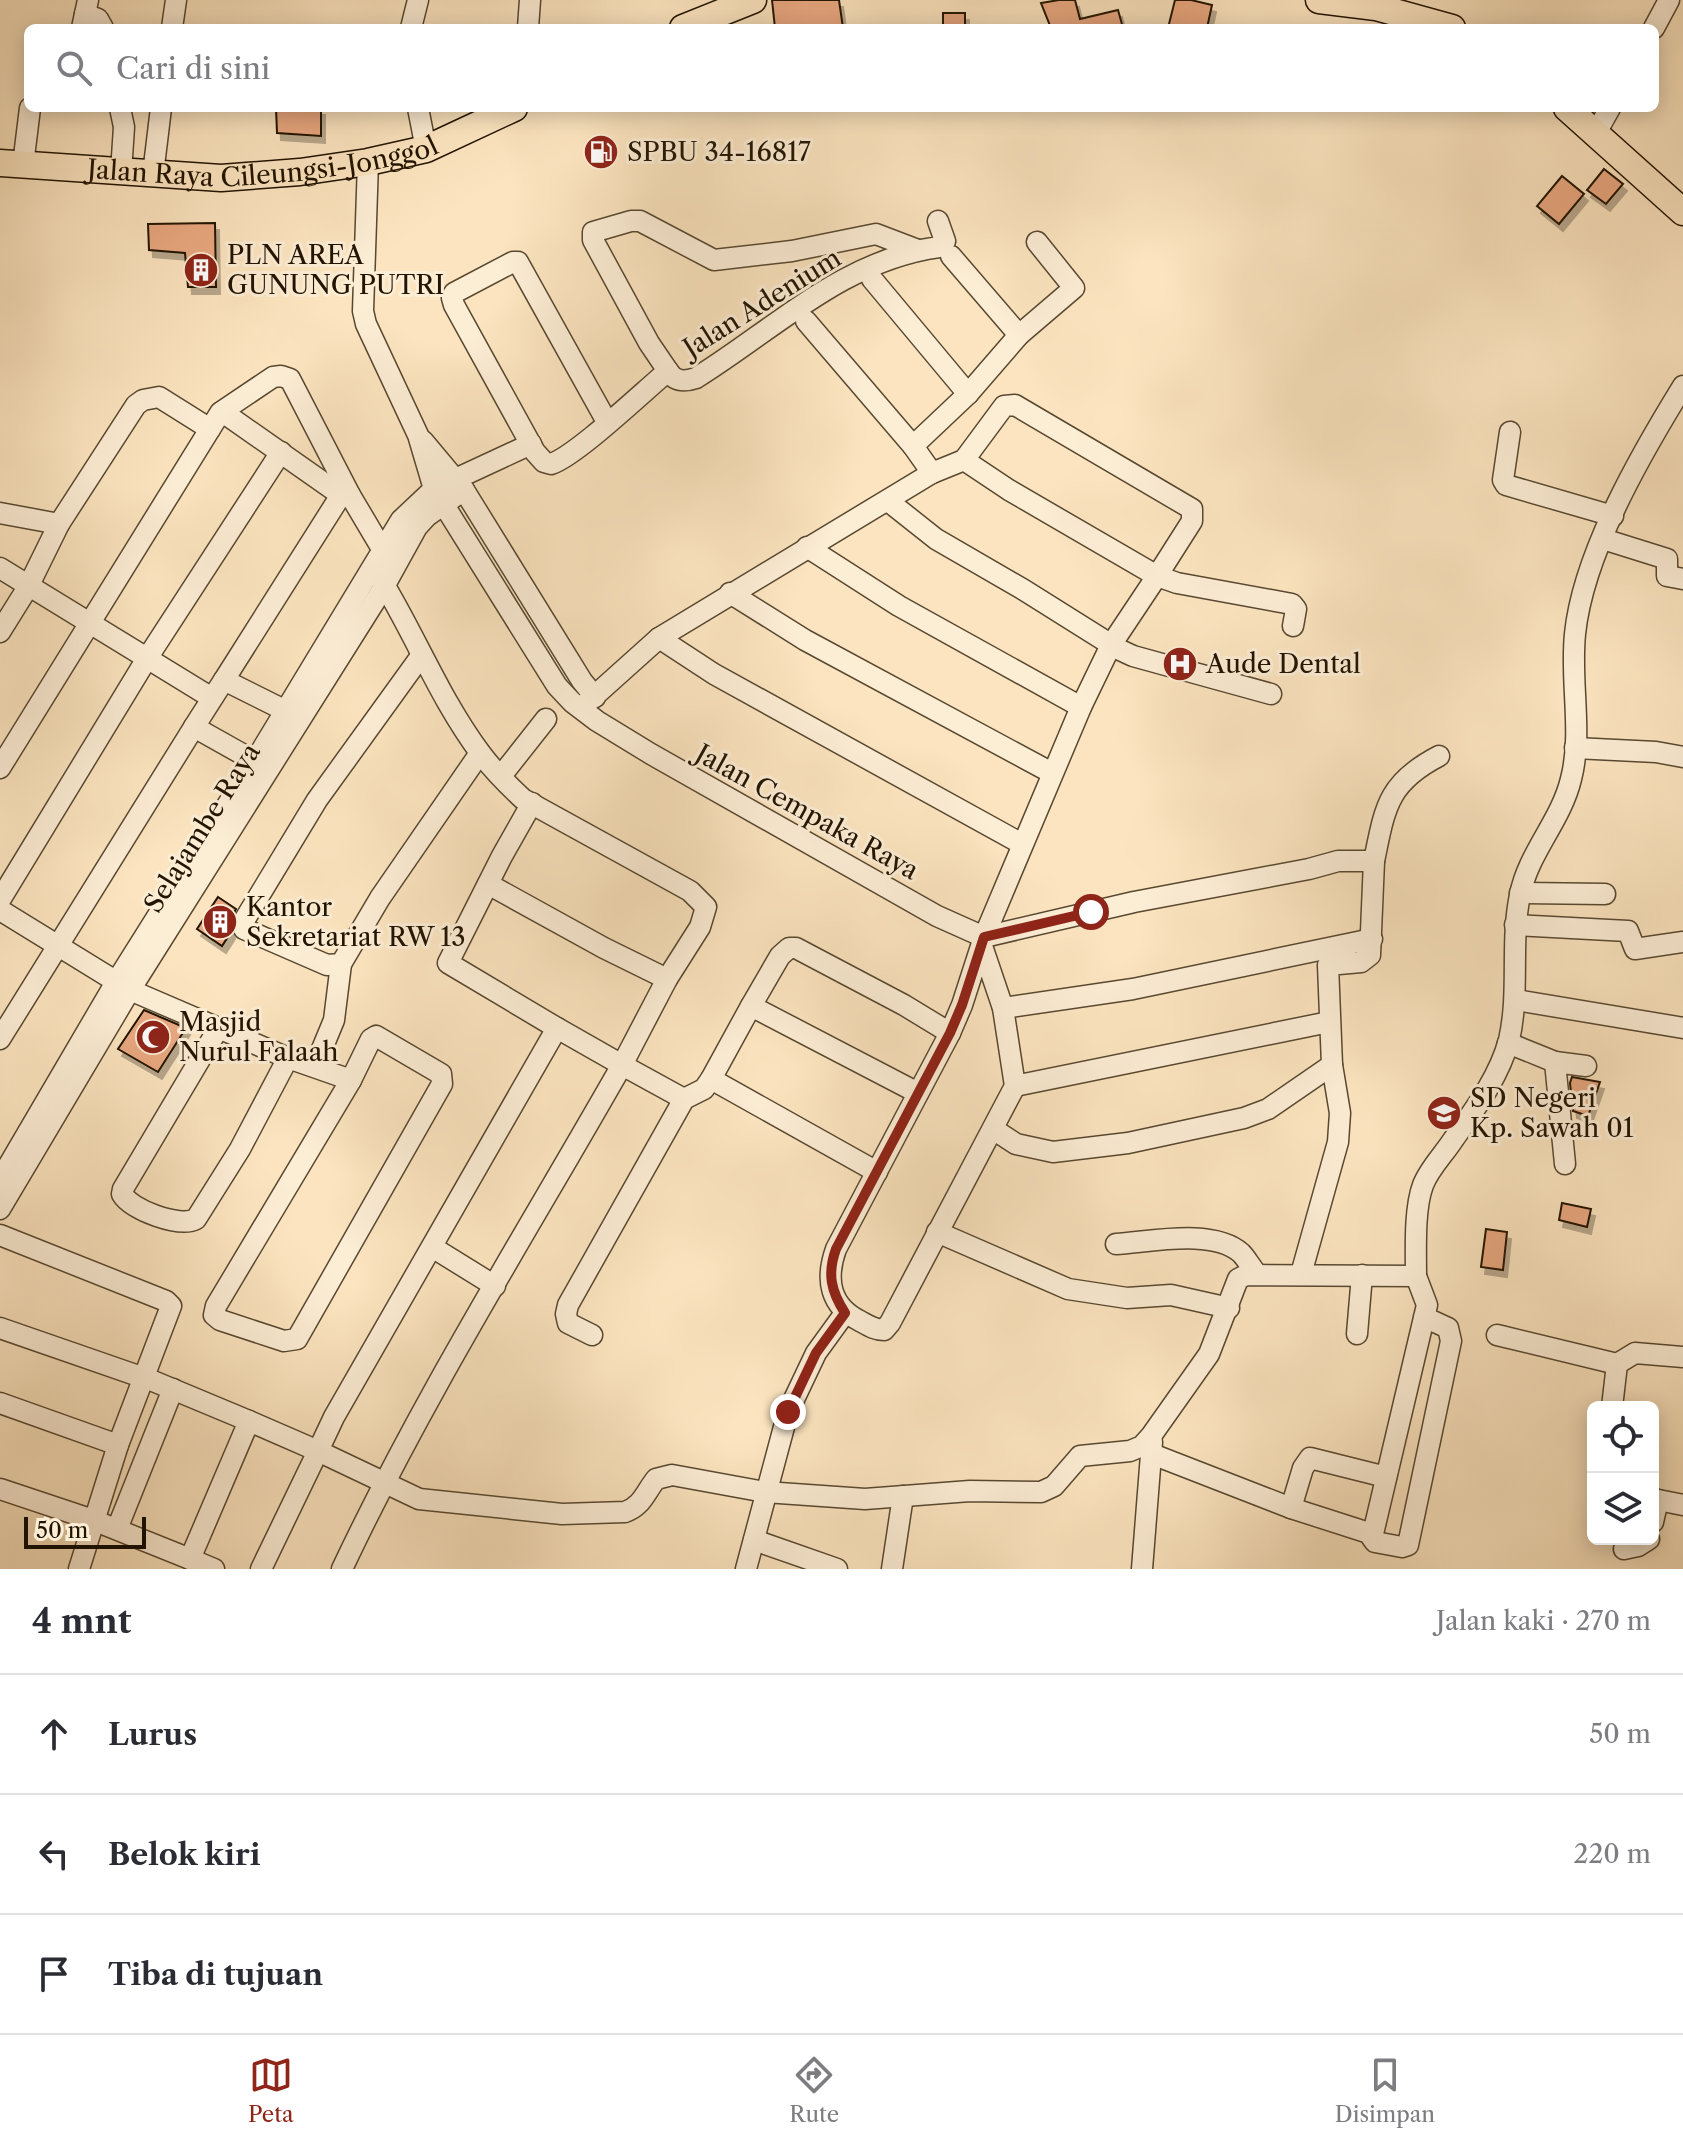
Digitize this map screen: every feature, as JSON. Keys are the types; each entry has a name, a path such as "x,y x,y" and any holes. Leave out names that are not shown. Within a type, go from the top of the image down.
{"main road":[{"path":"693,24 753,0"},
{"path":"1319,0 1376,7 1438,24"},
{"name":"Jalan Raya Cileungsi-Jonggol","path":"11,164 221,178 300,172 426,149 505,112"},
{"path":"1572,112 1683,212"}],"street":[{"path":"173,24 176,0"},
{"path":"412,24 418,0"},
{"path":"528,24 530,0"},
{"path":"1656,24 1669,0"},
{"path":"11,164 29,112"},
{"path":"121,112 124,127 121,172"},
{"path":"153,174 161,112"},
{"path":"419,112 426,149"},
{"path":"1596,133 1608,112"},
{"path":"368,162 364,318 418,435 438,496 580,695"},
{"path":"668,371 649,343 593,240 593,232 640,221 718,261 792,251 876,234 918,250"},
{"name":"Jalan Adenium","path":"531,444 544,462 556,463 668,371 679,380 696,378 829,286 880,262 939,247 944,243 938,221"},
{"path":"580,695 659,638 730,593 888,501 968,394 1019,335 1074,288 1037,242"},
{"path":"951,256 1019,335"},
{"path":"531,444 452,298 454,293 513,262 521,266 607,422"},
{"path":"872,279 968,394"},
{"path":"806,321 922,459 964,460 1009,490 1165,579 1292,604 1296,609 1293,626"},
{"path":"0,768 215,421 273,377 281,376 290,379 378,558 385,585 421,656 480,753 517,792 704,902 706,913 700,927 667,979 622,1065 434,1388 383,1482 342,1569"},
{"path":"1424,1317 1448,1328 1451,1341 1408,1545 1405,1547 1375,1542 1372,1534 1427,1301 1416,1276 1423,1185 1481,1102 1508,1043 1516,1000 1515,925 1520,893 1526,871 1568,791 1575,748 1575,633 1584,587 1613,516 1651,439 1677,407 1683,386"},
{"path":"0,632 28,587 59,524 122,426 143,400 159,397 215,421 281,452 346,495"},
{"path":"964,460 1004,406 1015,405 1192,509 1192,521 1165,579 1081,707 1022,844 983,942 950,1033 832,1261 831,1287 845,1313 876,1330 884,1330 1015,1086 1003,1008 983,942"},
{"path":"1510,432 1503,480 1506,485 1613,516"},
{"path":"418,435 459,484 580,695"},
{"name":"Selajambe Raya","path":"0,1209 123,986 292,714 385,585 438,496 531,444"},
{"path":"0,900 146,660 281,452"},
{"path":"0,1039 212,698 346,495"},
{"path":"224,680 292,714 401,520 438,496"},
{"path":"888,501 936,539 1121,650 1271,694"},
{"path":"0,513 59,524"},
{"path":"1603,539 1667,559 1665,574 1683,579"},
{"path":"807,547 899,606 1081,707"},
{"path":"0,568 212,698"},
{"path":"730,593 805,640 1052,773"},
{"path":"659,638 714,674 1022,844"},
{"path":"341,964 334,967 327,965 246,930 242,924 317,800 421,656"},
{"name":"Jalan Cempaka Raya","path":"580,695 607,727 983,942"},
{"path":"546,719 517,792 488,884 448,963 684,1099"},
{"path":"194,727 263,765"},
{"path":"1575,748 1656,752 1683,757"},
{"path":"333,1073 376,1036 441,1074 443,1080 297,1339 284,1341 220,1320 214,1315 216,1306 333,1073 334,1020 341,964 422,834 480,753"},
{"path":"1301,1274 1338,1142 1340,1113 1332,1065 1328,965 1366,961 1370,955 1374,861 1386,809 1392,795 1417,768 1439,756"},
{"path":"983,942 1134,902 1338,861 1374,861"},
{"path":"488,884 667,979"},
{"path":"1520,893 1605,894"},
{"path":"0,910 123,986 288,1058 333,1073"},
{"path":"1515,925 1628,931 1635,949 1642,950 1683,942"},
{"path":"1003,1008 1133,989 1372,939"},
{"path":"592,1335 568,1323 568,1305 684,1099 704,1089 711,1079 780,956 789,948 796,948 904,1005 950,1033"},
{"path":"0,1180 123,986"},
{"path":"1516,1000 1683,1028"},
{"path":"751,1006 918,1093"},
{"path":"1015,1086 1329,1022"},
{"path":"261,1569 334,1417 557,1028"},
{"path":"218,1029 123,1189 122,1194 130,1205 181,1223 196,1219 234,1160 288,1058"},
{"path":"1508,1043 1555,1062 1586,1066"},
{"path":"1555,1062 1565,1164"},
{"path":"993,1129 1016,1144 1053,1152 1128,1143 1244,1118 1268,1109 1332,1065"},
{"path":"711,1079 877,1172"},
{"path":"937,1232 1068,1289 1127,1298 1171,1295 1229,1308"},
{"path":"0,1235 170,1304 158,1383 117,1529"},
{"path":"1116,1244 1206,1238 1241,1253 1256,1273"},
{"path":"432,1247 495,1286"},
{"path":"1142,1569 1152,1445 1209,1354 1238,1279 1256,1273 1416,1276"},
{"path":"1357,1334 1362,1275"},
{"path":"746,1569 788,1412 816,1353 845,1313"},
{"path":"0,1328 158,1383 318,1451 419,1499 562,1514 625,1512 642,1503 656,1479 672,1475 765,1492 865,1499 970,1491 1041,1492 1054,1486 1080,1456 1130,1451 1152,1445 1291,1508 1372,1534"},
{"path":"1497,1335 1617,1364 1635,1353 1683,1357"},
{"path":"1613,1401 1617,1364"},
{"path":"79,1569 118,1445 158,1383"},
{"path":"0,1403 118,1445"},
{"path":"190,1559 249,1421"},
{"path":"1291,1508 1303,1468 1310,1458 1386,1477"},
{"path":"0,1489 93,1520 214,1569"},
{"path":"892,1569 903,1496"},
{"path":"1659,1501 1683,1505"},
{"path":"754,1540 837,1569"},
{"path":"1624,1549 1640,1545"}],"building":[{"path":"772,0 839,0 842,24 775,24"},
{"path":"1075,0 1080,19 1118,10 1122,24 1049,24 1041,3"},
{"path":"1175,0 1212,5 1208,24 1169,24"},
{"path":"943,13 965,13 965,24 943,24"},
{"path":"276,112 321,112 321,136 277,133"},
{"path":"1604,169 1623,184 1606,204 1587,190"},
{"path":"1562,176 1584,194 1559,224 1537,206"},
{"name":"PLN AREA GUNUNG PUTRI","path":"215,223 216,287 188,287 185,253 149,250 148,224"},
{"name":"Kantor Sekretariat RW 13","path":"218,897 236,909 229,922 231,932 222,946 197,929"},
{"name":"Masjid Nurul Falaah","path":"144,1010 186,1028 158,1072 118,1049"},
{"path":"1572,1077 1600,1082 1588,1116 1573,1111"},
{"path":"1562,1203 1591,1209 1587,1227 1559,1220"},
{"path":"1486,1229 1507,1232 1503,1270 1481,1267"}],"place":[{"name":"SPBU 34-16817","path":"601,152"},
{"name":"PLN AREA GUNUNG PUTRI","path":"201,270"},
{"name":"Aude Dental","path":"1180,664"},
{"name":"Kantor Sekretariat RW 13","path":"220,922"},
{"name":"Masjid Nurul Falaah","path":"153,1037"},
{"name":"SD Negeri Kp. Sawah 01","path":"1444,1113"}],"route":[{"path":"788,1412 816,1353 845,1313 831,1287 830,1274 836,1249 950,1033 984,937 1091,912"}]}
